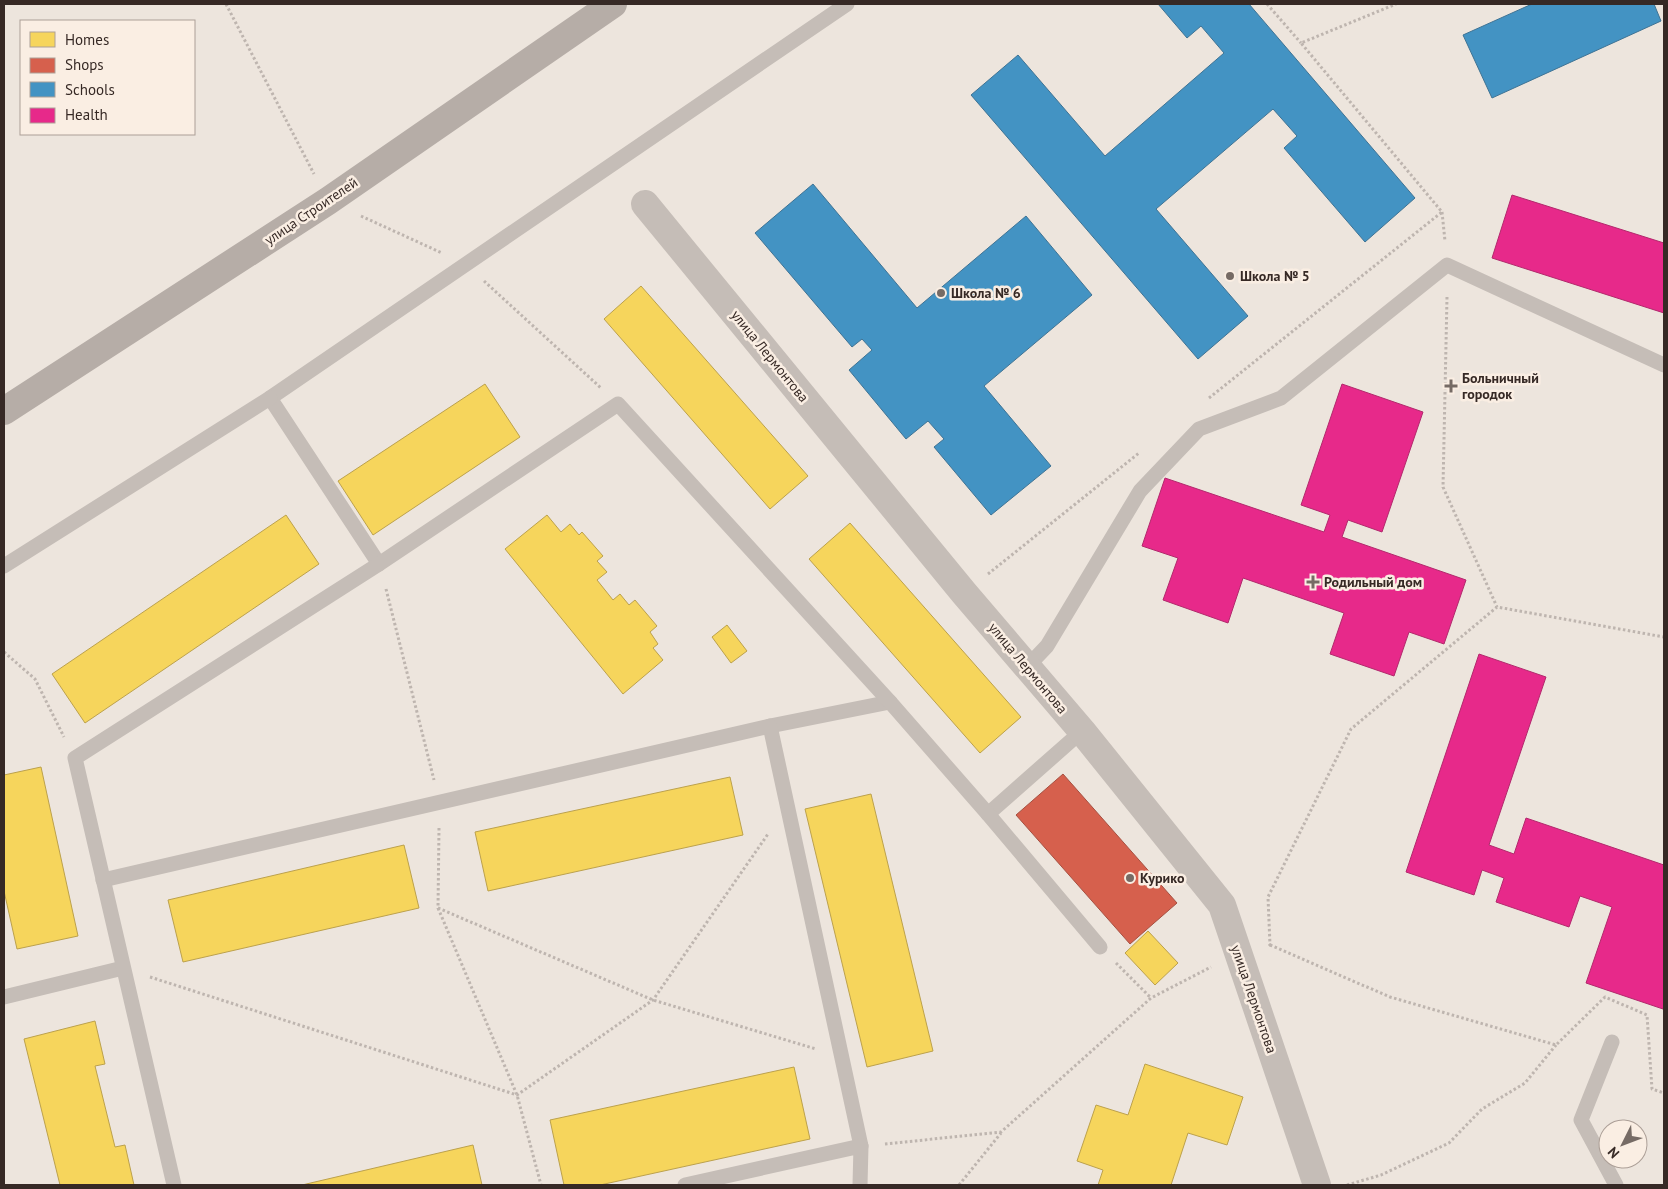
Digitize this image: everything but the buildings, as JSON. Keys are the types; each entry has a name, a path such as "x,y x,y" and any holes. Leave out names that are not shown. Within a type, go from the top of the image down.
{"main road":[{"name":"улица Строителей","path":"4,411 328,201 613,4"}],"street":[{"name":"улица Лермонтова","path":"644,204 964,593 1082,732 1222,905 1317,1185"}],"lane":[{"path":"4,566 270,398 847,4"},
{"path":"1027,667 1047,646 1140,491 1199,430 1281,398 1447,265 1664,365"},
{"path":"270,398 379,564"},
{"path":"174,1185 74,758 379,564 618,404 890,702 988,814 1100,948"},
{"path":"103,880 770,726 890,702"},
{"path":"770,726 861,1146 860,1185"},
{"path":"988,814 1082,732"},
{"path":"4,997 123,968"},
{"path":"1612,1042 1581,1120 1616,1185"},
{"path":"685,1185 861,1146"}],"path":[{"path":"226,4 328,201 466,264 618,404"},
{"path":"1267,4 1442,212 1447,265 1443,487 1497,607"},
{"path":"1301,43 1396,4"},
{"path":"1203,402 1442,212"},
{"path":"964,593 1142,451"},
{"path":"379,564 439,802 438,908 518,1095 541,1185"},
{"path":"1497,607 1664,637"},
{"path":"1270,945 1268,898 1351,729 1497,607"},
{"path":"4,652 35,679 74,758"},
{"path":"518,1095 653,1000 787,806"},
{"path":"438,908 653,1000 842,1057"},
{"path":"1263,939 1270,945 1390,997 1556,1045"},
{"path":"1100,948 1150,998"},
{"path":"959,1185 1001,1132 1150,998 1238,953"},
{"path":"123,968 518,1095"},
{"path":"1346,1185 1381,1175 1449,1143 1482,1109 1525,1083 1556,1045 1605,997 1646,1015 1652,1089 1664,1093"},
{"path":"861,1146 1001,1132"}],"place":[{"name":"Школа № 5","path":"1230,276"},
{"name":"Школа № 6","path":"941,293"},
{"name":"Больничный городок","path":"1451,386"},
{"name":"Родильный дом","path":"1313,582"},
{"name":"Курико","path":"1130,878"}]}
